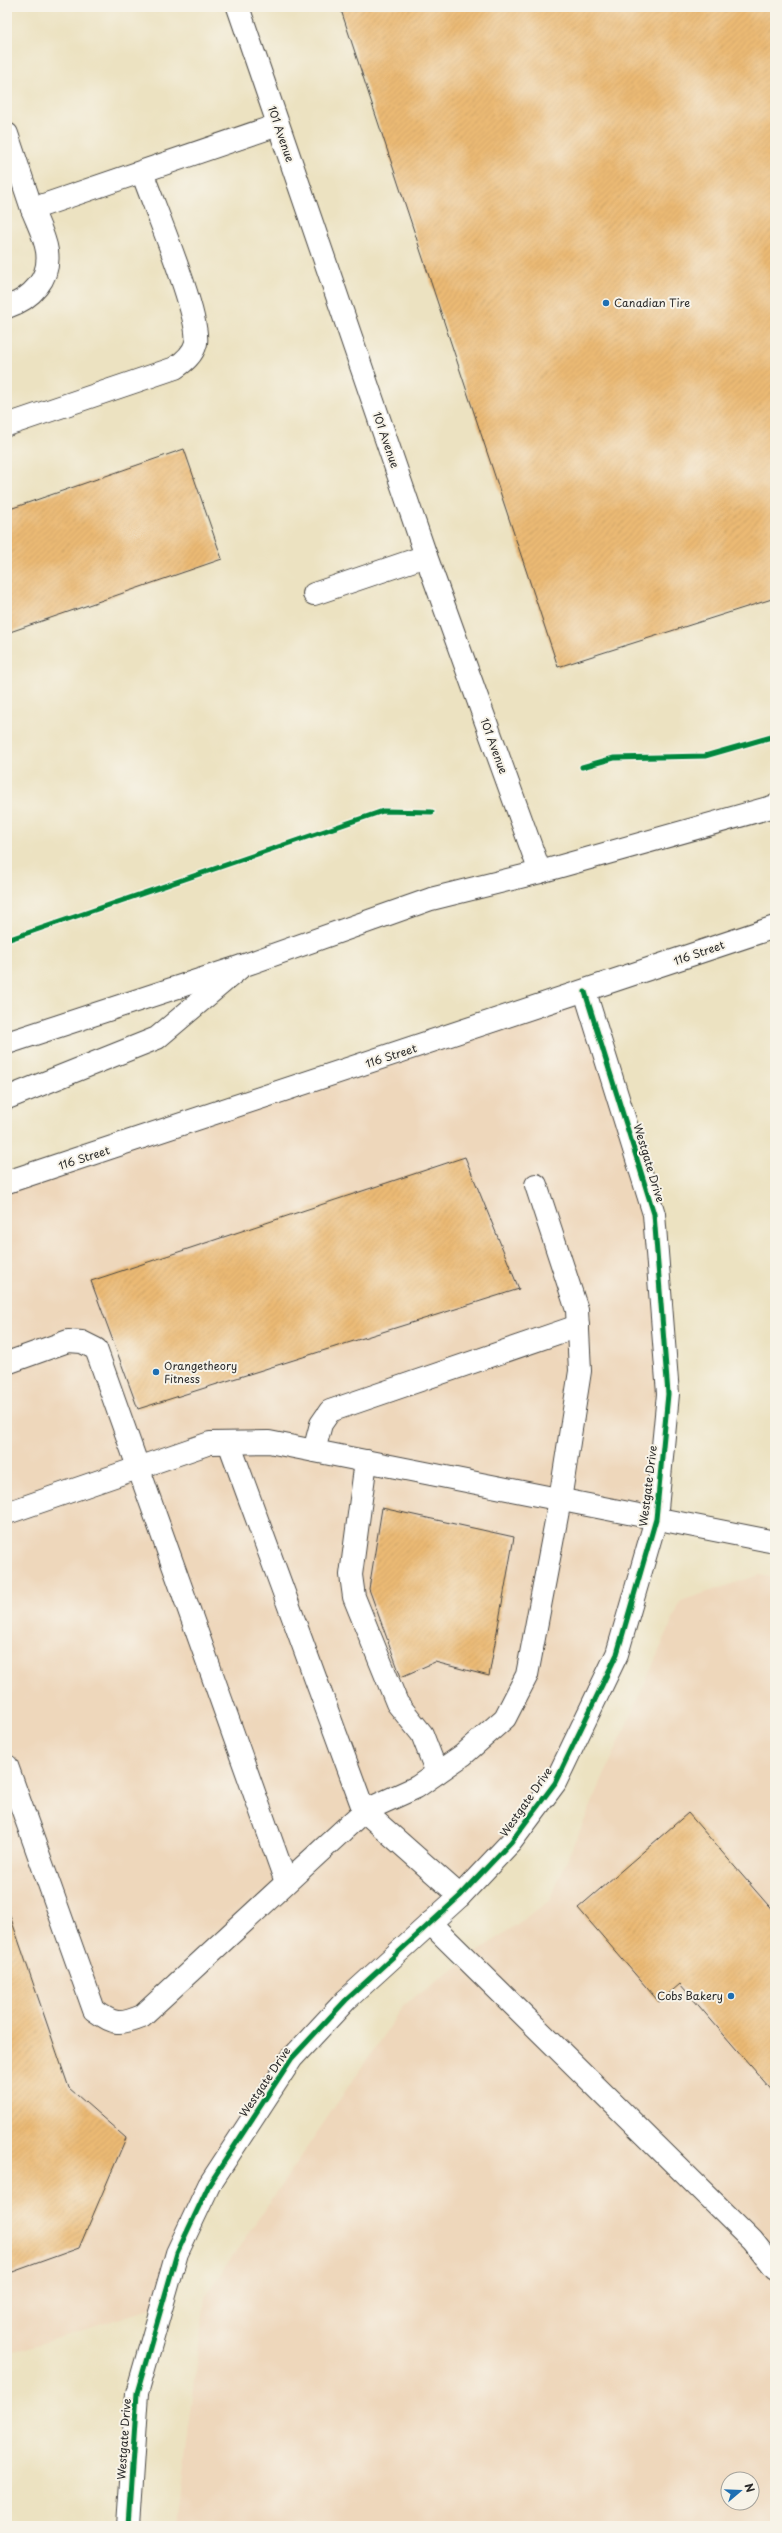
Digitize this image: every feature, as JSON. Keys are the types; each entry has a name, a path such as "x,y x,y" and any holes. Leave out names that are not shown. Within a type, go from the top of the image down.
{"street":[{"name":"101 Avenue","path":"238,7 426,556 540,872"},
{"path":"32,209 278,125"},
{"path":"7,134 47,251 46,267 41,283 32,294 20,302 7,307"},
{"path":"7,425 175,368 188,359 196,345 196,330 189,305 142,172"},
{"path":"314,594 426,556"},
{"path":"7,1043 242,966 431,899 540,872 775,806"},
{"name":"116 Street","path":"7,1182 585,992 775,927"},
{"path":"7,1098 157,1038 242,966"},
{"name":"Westgate Drive","path":"128,2526 137,2393 177,2253 209,2185 292,2058 346,2000 460,1896 511,1842 555,1783 617,1654 656,1519 668,1394 654,1214 585,992"},
{"path":"7,1766 94,2010 109,2021 124,2023 142,2016 364,1811 417,1786 437,1773 464,1755 505,1718 528,1675 560,1500 580,1371 577,1310 536,1186"},
{"path":"314,1451 321,1424 330,1411 578,1326"},
{"path":"7,1363 68,1341 82,1342 96,1349 140,1467 286,1882"},
{"path":"7,1513 210,1443 269,1442 775,1542"},
{"path":"229,1443 364,1811 460,1896"},
{"path":"366,1461 351,1575 354,1597 397,1703 422,1734 437,1773"},
{"path":"430,1923 752,2240 775,2269"}],"shaded area":[{"path":"585,992 654,1214 668,1394 656,1519 617,1654 555,1783 346,2000 209,2185 163,2305 7,2354 7,1182"},
{"path":"759,1575 775,1578 775,2526 177,2526 205,2297 404,2005 549,1901 681,1601"}],"building":[{"name":"Canadian Tire","path":"340,7 775,7 775,598 558,667"},
{"path":"184,449 222,559 7,633 7,510"},
{"path":"465,1157 519,1289 138,1409 91,1281"},
{"path":"382,1508 514,1537 489,1676 435,1662 401,1677 369,1589"},
{"path":"688,1813 775,1913 775,2094 680,1984 659,2002 578,1908"},
{"path":"7,1907 69,2088 126,2138 79,2248 7,2274"}],"cycle path":[{"path":"582,767 614,758 705,756 775,736"},
{"path":"7,940 383,811 432,812"},
{"path":"128,2526 137,2393 177,2253 209,2185 292,2058 346,2000 460,1896 511,1842 555,1783 617,1654 656,1519 668,1394 654,1214 585,992"}],"place":[{"name":"Canadian Tire","path":"606,303"},
{"name":"Orangetheory Fitness","path":"156,1372"},
{"name":"Cobs Bakery","path":"731,1996"}]}
